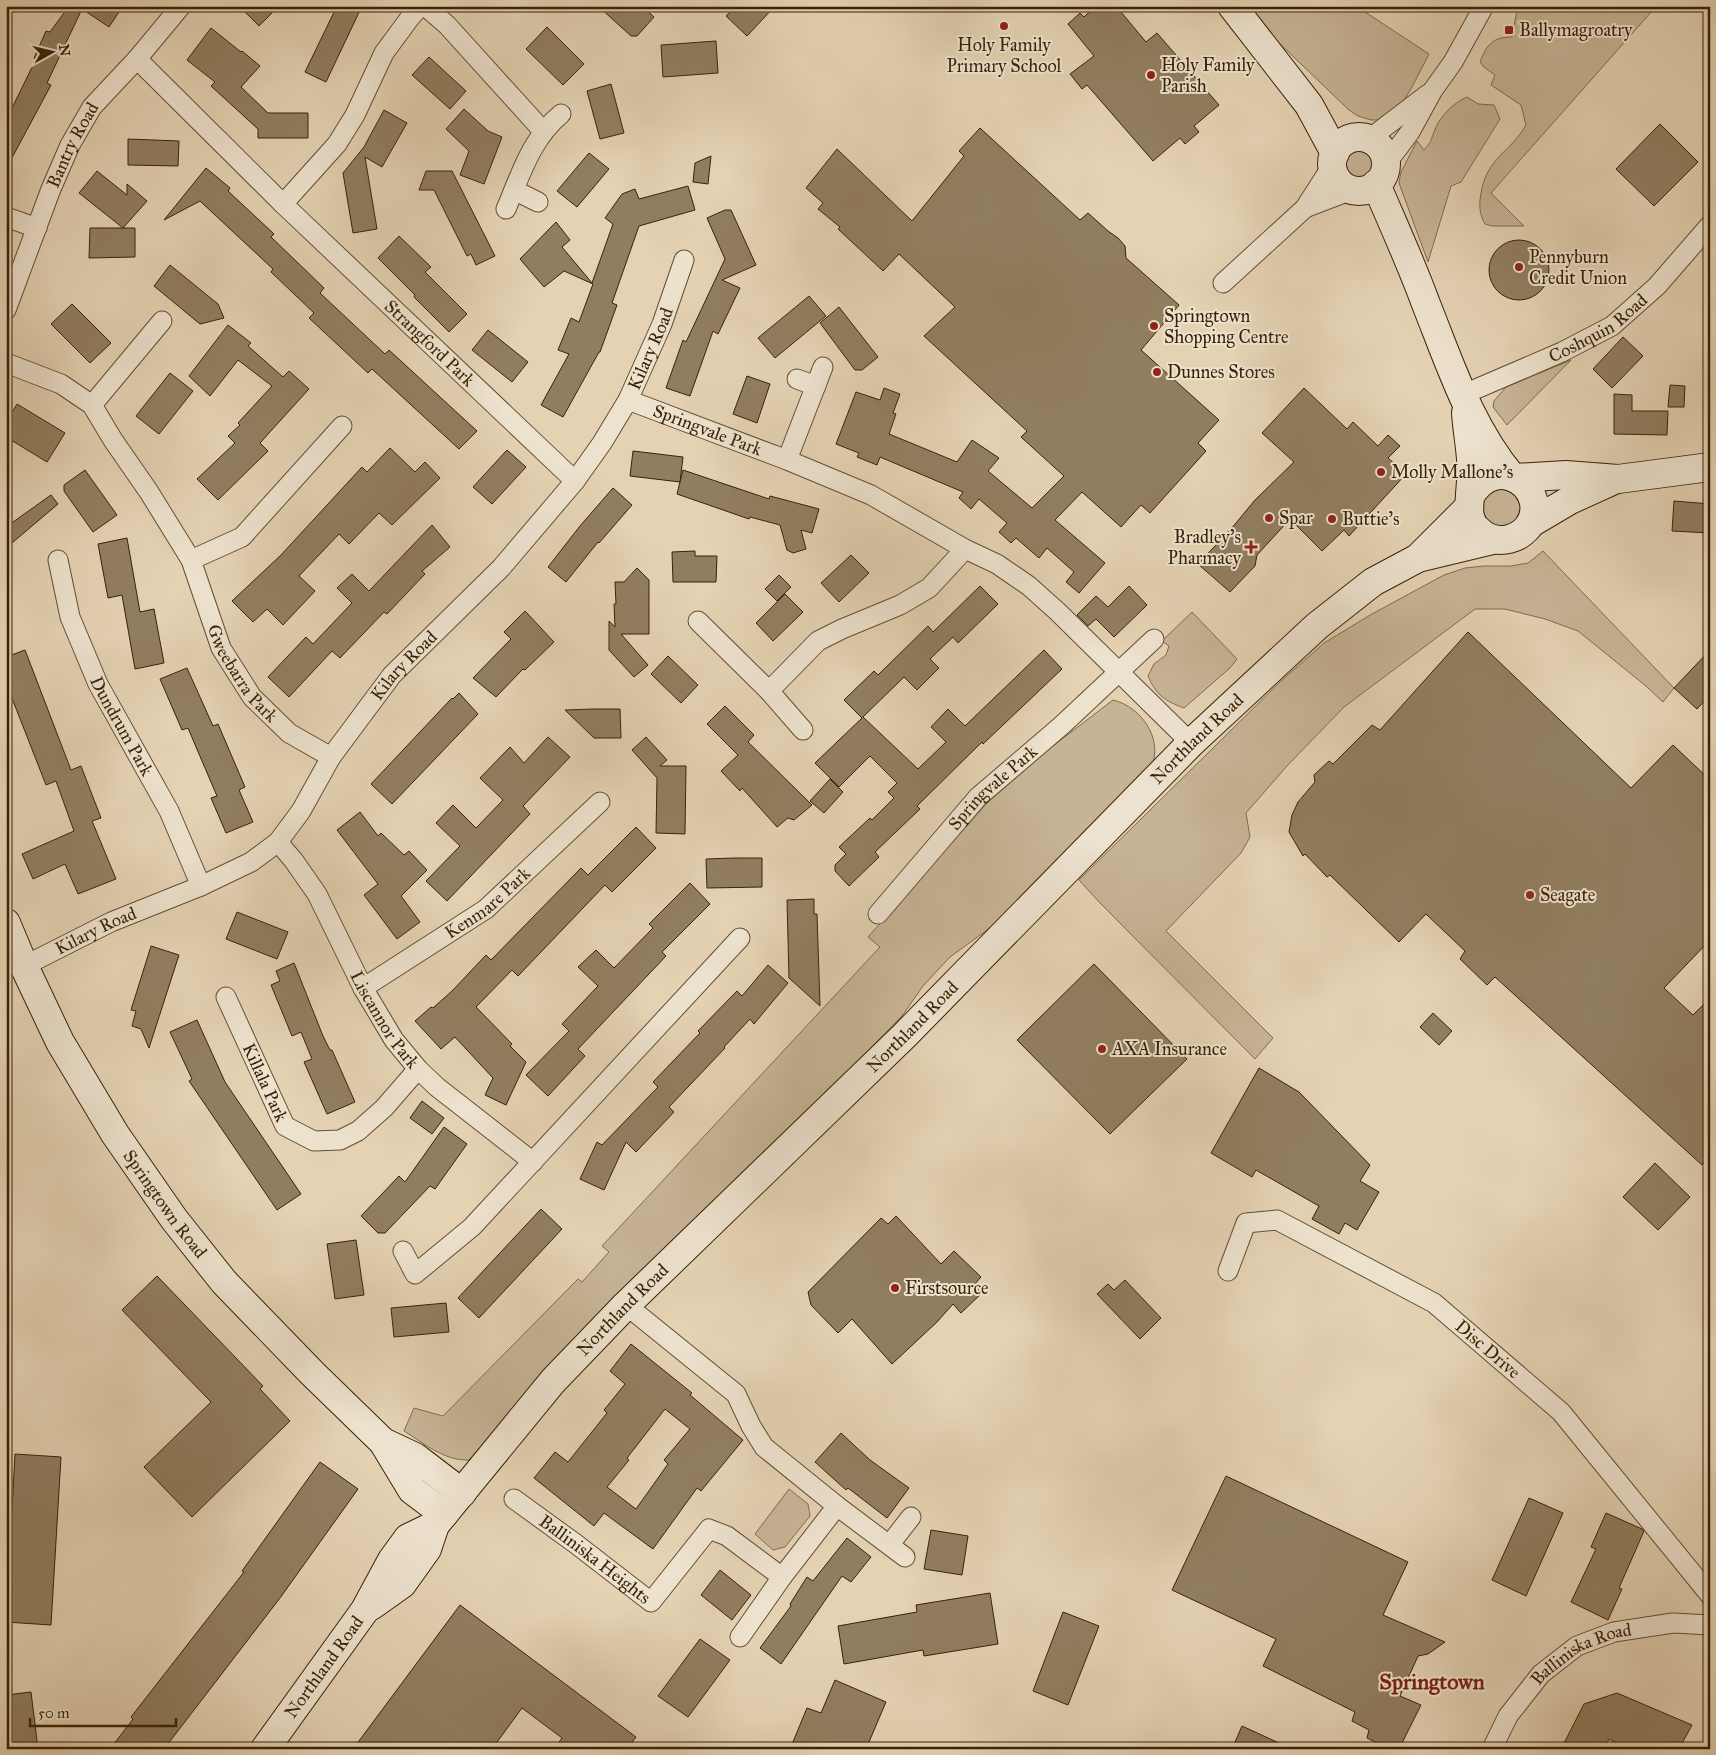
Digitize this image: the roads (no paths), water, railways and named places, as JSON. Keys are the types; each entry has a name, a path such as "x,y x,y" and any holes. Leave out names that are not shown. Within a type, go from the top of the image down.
{"main road":[{"path":"1232,6 1308,105 1347,149 1381,149 1371,179 1420,287 1463,398 1490,449 1513,477 1524,483 1532,496 1534,512 1530,523 1524,532 1515,538 1493,540 1475,528 1470,518 1471,459 1463,398"},
{"path":"1347,149 1335,177 1339,181 1371,179"},
{"path":"1470,501 1476,486 1485,479 1494,476 1566,475 1618,478 1710,467"},
{"path":"1530,523 1570,500 1618,478"},
{"name":"Northland Road","path":"1418,558 1470,501"},
{"name":"Northland Road","path":"265,1749 365,1610 392,1560 408,1538 440,1520 553,1381 626,1306 904,1036 1190,743 1317,626 1373,582 1418,558 1493,540"},
{"name":"Springtown Road","path":"6,923 60,1042 115,1134 174,1219 224,1282 382,1442 412,1490 440,1520"},
{"name":"Springtown Road","path":"382,1442 415,1457 462,1493"}],"street":[{"name":"Bantry Road","path":"6,310 51,189 74,137 92,107 137,59 181,6"},
{"path":"283,204 337,144 355,115 384,53 420,6"},
{"path":"425,6 447,25 543,132"},
{"path":"1305,208 1371,179 1410,132 1433,90 1453,62 1484,6"},
{"name":"Strangford Park","path":"137,59 283,204 575,481"},
{"path":"1223,284 1305,208 1347,149 1433,90"},
{"path":"506,209 533,146 543,132 561,114"},
{"path":"514,190 538,202"},
{"path":"6,217 37,228"},
{"name":"Coshquin Road","path":"1463,398 1562,352 1612,326 1657,286 1710,225"},
{"name":"Kilary Road","path":"24,966 111,922 201,886 251,862 278,842 301,810 331,757 392,675 501,568 575,481 602,443 628,400 662,324 684,260"},
{"path":"92,405 162,321"},
{"name":"Gweebarra Park","path":"6,362 61,384 92,405 191,560 221,648 252,697 289,733 331,757"},
{"path":"787,460 823,367"},
{"path":"797,379 816,386"},
{"name":"Springvale Park","path":"628,400 787,460 870,495 965,549 997,564 1029,586 1058,612 1190,743"},
{"path":"191,560 242,536 342,426"},
{"path":"769,690 818,641 842,628 900,605 929,588 965,549"},
{"name":"Dundrum Park","path":"58,560 70,617 98,684 168,811 201,886"},
{"path":"698,621 769,690 803,730"},
{"path":"1119,672 1154,639"},
{"name":"Springvale Park","path":"878,914 978,797 1061,726 1119,672"},
{"name":"Kenmare Park","path":"363,988 486,909 600,802"},
{"name":"Liscannor Park","path":"278,842 317,894 363,988 394,1040 418,1069 437,1087 533,1162"},
{"path":"403,1251 415,1274 472,1227 740,938"},
{"name":"Killala Park","path":"226,997 285,1126 314,1141 340,1140 358,1131 384,1108 418,1069"},
{"name":"Disc Drive","path":"1228,1271 1246,1224 1277,1220 1434,1302 1561,1412 1710,1595"},
{"path":"626,1306 736,1394 751,1426 764,1447 837,1506 905,1557"},
{"name":"Balliniska Heights","path":"514,1499 651,1602 710,1529 727,1536 782,1577"},
{"path":"740,1637 782,1577 837,1506"},
{"path":"890,1544 911,1517"},
{"name":"Balliniska Road","path":"1492,1749 1508,1716 1541,1674 1577,1646 1614,1632 1673,1623 1710,1625"}],"place":[{"name":"Holy Family Primary School","path":"1004,26"},
{"name":"Ballymagroatry","path":"1509,30"},
{"name":"Holy Family Parish","path":"1151,75"},
{"name":"Pennyburn Credit Union","path":"1519,267"},
{"name":"Springtown Shopping Centre","path":"1154,326"},
{"name":"Dunnes Stores","path":"1157,372"},
{"name":"Molly Mallone's","path":"1381,472"},
{"name":"Spar","path":"1269,518"},
{"name":"Buttie's","path":"1332,519"},
{"name":"Bradley's Pharmacy","path":"1251,547"},
{"name":"Seagate","path":"1530,895"},
{"name":"AXA Insurance","path":"1102,1049"},
{"name":"Firstsource","path":"895,1288"}],"district":[{"name":"Springtown","path":"1432,1681"}]}
